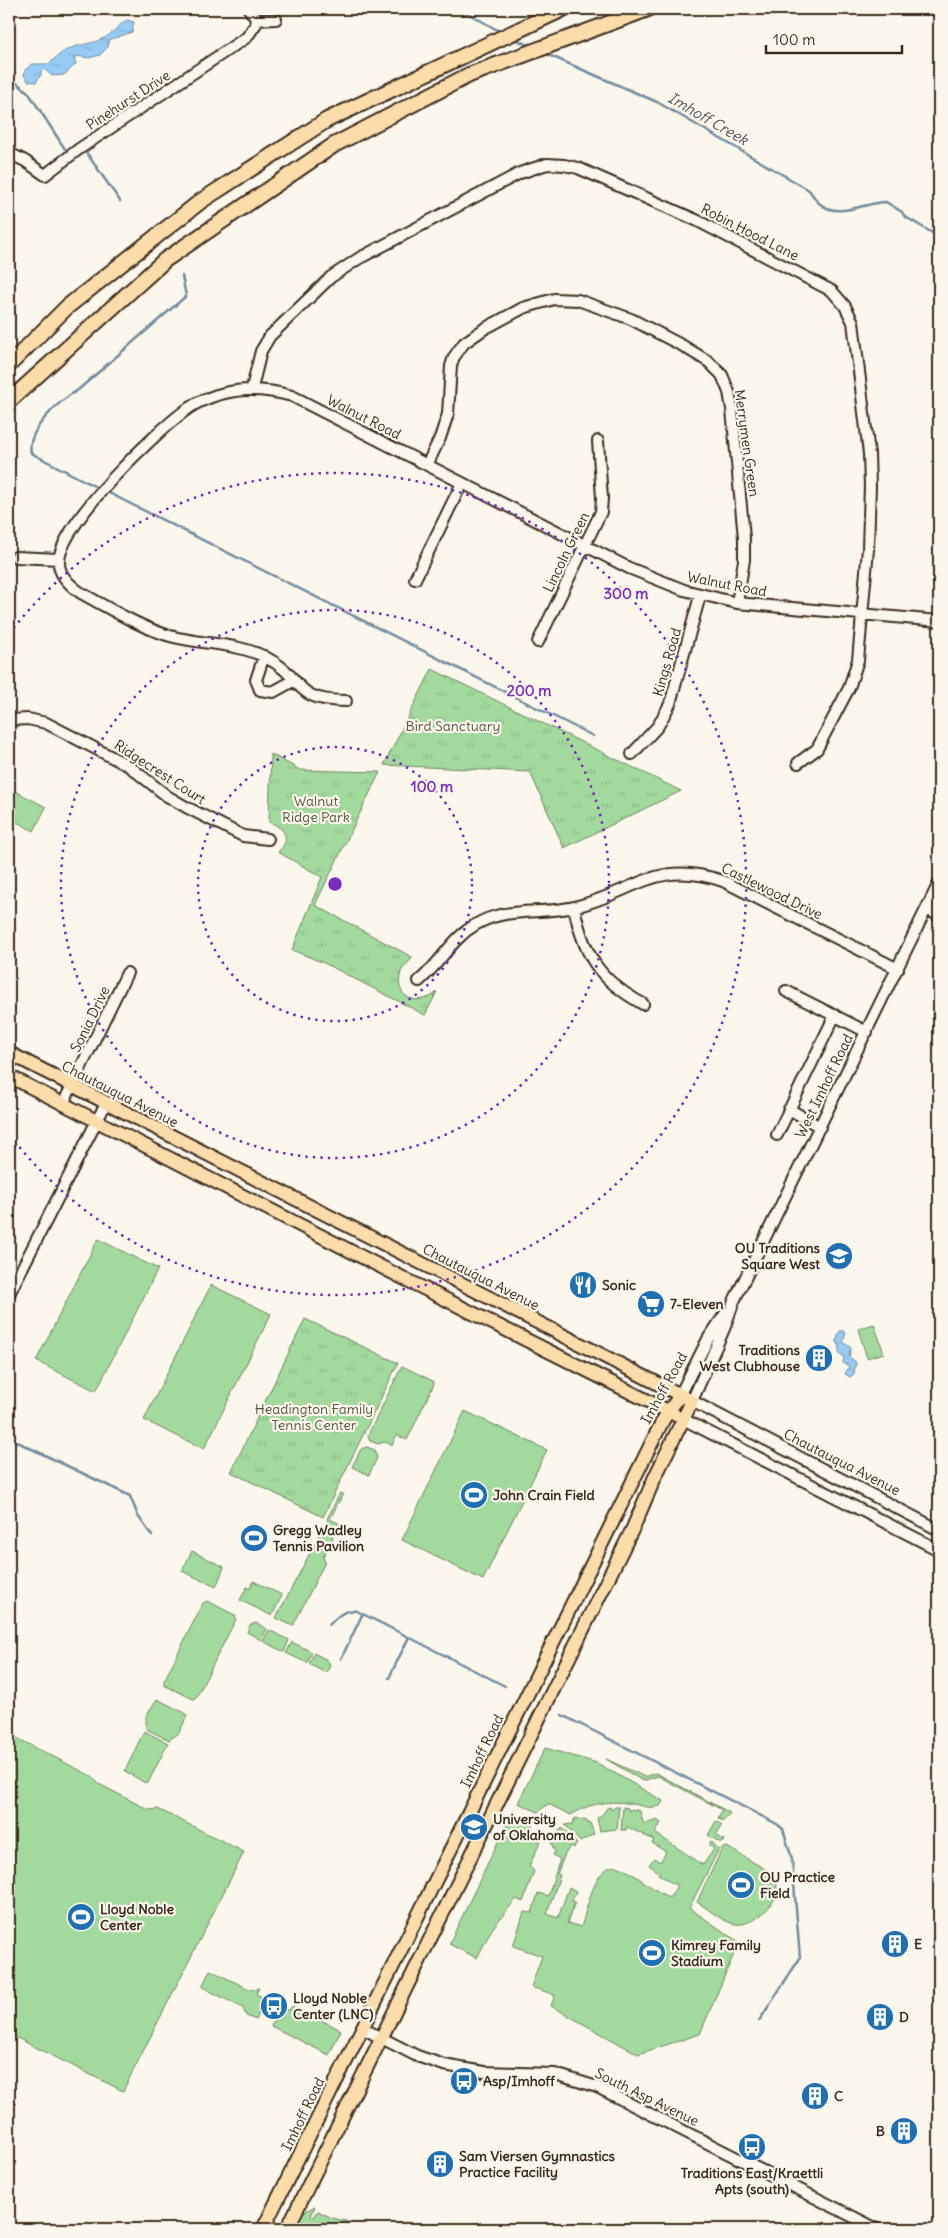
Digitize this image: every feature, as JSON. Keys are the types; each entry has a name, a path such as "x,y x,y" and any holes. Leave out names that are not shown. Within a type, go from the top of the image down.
{"highway":[{"path":"9,401 165,260 334,145 469,75 648,9"},
{"path":"9,365 67,307 201,201 327,120 558,10"}],"main road":[{"name":"Chautauqua Avenue","path":"9,1053 692,1401"},
{"path":"9,1076 402,1278 683,1419"},
{"name":"Imhoff Road","path":"263,2229 669,1411 680,1395"},
{"name":"Imhoff Road","path":"287,2229 634,1528 655,1477 692,1401"}],"street":[{"path":"250,9 256,20 276,19"},
{"name":"Pinehurst Drive","path":"9,153 25,161 45,176 74,151 247,37 254,28 256,20"},
{"name":"Robin Hood Lane","path":"252,388 261,351 270,336 342,268 529,168 555,164 578,168 696,220 832,291 845,306 853,322 869,454 870,521 864,614 858,660 849,688 817,749 798,763"},
{"name":"Merrymen Green","path":"427,465 448,414 452,362 459,350 472,337 523,308 554,299 578,300 631,319 704,358 722,375 729,392 744,538 744,560 737,603"},
{"name":"Walnut Road","path":"59,559 61,550 71,531 92,500 170,422 192,406 216,395 252,388 292,396 650,578 700,596 737,603 939,621"},
{"name":"Lincoln Green","path":"538,642 586,546 602,507 598,441"},
{"path":"415,579 462,483"},
{"path":"16,557 59,559 62,573 73,587 143,625 171,636 233,646 264,656 278,665 304,692 319,700 346,701"},
{"name":"Kings Road","path":"632,754 658,726 670,704 700,596"},
{"path":"264,656 256,680 260,690 273,692 293,681"},
{"name":"Ridgecrest Court","path":"9,720 28,719 46,723 130,766 178,803 243,836 268,839"},
{"name":"Castlewood Drive","path":"419,980 433,970 454,941 464,931 484,920 513,911 574,907 659,875 686,873 703,875 736,888 898,969"},
{"name":"West Imhoff Road","path":"734,1301 939,883"},
{"path":"574,907 583,942 596,967 614,987 643,1004"},
{"path":"927,908 939,916"},
{"name":"Sonia Drive","path":"63,1104 127,973"},
{"path":"786,991 867,1032"},
{"path":"777,1134 835,1015"},
{"path":"9,1294 106,1103"},
{"path":"789,1109 820,1127"},
{"name":"Imhoff Road","path":"680,1395 708,1339 734,1301"},
{"name":"Imhoff Road","path":"692,1401 724,1329 734,1301"},
{"name":"Chautauqua Avenue","path":"692,1401 939,1530"},
{"path":"683,1419 939,1550"},
{"name":"South Asp Avenue","path":"362,2028 423,2058 444,2066 484,2072 555,2074 589,2084 636,2105 877,2229"}],"green space":[{"name":"Bird Sanctuary","path":"432,669 681,791 564,848 530,772 384,765"},
{"name":"Walnut Ridge Park","path":"271,754 300,770 380,772 315,905 412,957 402,970 400,984 402,991 411,999 424,999 437,992 425,1015 324,963 292,950 322,877 278,852 285,843 286,838 279,827 269,822"},
{"path":"9,788 46,807 34,831 9,818"},
{"path":"98,1239 158,1269 96,1391 36,1361"},
{"path":"211,1285 271,1314 204,1449 144,1420"},
{"name":"Headington Family Tennis Center","path":"305,1319 398,1363 323,1517 231,1472"},
{"path":"874,1324 884,1353 867,1358 858,1329"},
{"path":"402,1366 433,1381 434,1384 407,1440 397,1435 392,1445 385,1442 378,1444 370,1441 368,1435"},
{"name":"John Crain Field","path":"465,1411 547,1450 483,1580 402,1540"},
{"path":"367,1447 375,1450 377,1458 369,1475 352,1467 361,1449"},
{"path":"340,1493 343,1494 330,1519 344,1526 338,1531 330,1526 327,1519"},
{"path":"322,1530 331,1532 333,1538 323,1557 325,1562 293,1626 276,1618"},
{"path":"192,1551 224,1567 216,1587 182,1571"},
{"path":"253,1581 282,1595 272,1616 240,1600 247,1587 250,1589"},
{"path":"207,1601 235,1615 236,1619 196,1698 193,1699 164,1685 164,1681 203,1603"},
{"path":"256,1623 267,1629 261,1640 247,1632 250,1625"},
{"path":"269,1630 289,1640 284,1652 263,1641"},
{"path":"292,1642 312,1652 307,1663 286,1653"},
{"path":"314,1653 327,1660 330,1664 328,1671 324,1672 309,1664"},
{"path":"157,1699 185,1713 187,1716 179,1733 169,1740 146,1729 146,1716"},
{"path":"144,1731 168,1743 149,1781 145,1783 125,1771"},
{"path":"9,1734 91,1776 99,1784 149,1810 158,1809 244,1852 123,2091 9,2034"},
{"path":"545,1748 597,1763 663,1801 660,1806 652,1807 625,1803 593,1805 571,1815 548,1804 538,1812 518,1803"},
{"path":"606,1759 645,1777 656,1773 730,1813 723,1821 718,1818 722,1810 658,1776 643,1781"},
{"path":"610,1807 612,1810 615,1807 619,1807 617,1829 600,1831 597,1818"},
{"name":"Kimrey Family Stadium","path":"623,1807 628,1808 629,1811 632,1809 640,1811 643,1822 646,1824 657,1820 661,1823 655,1833 703,1865 714,1849 709,1845 711,1841 719,1849 689,1908 739,1942 700,2034 638,2054 551,2006 555,1995 531,1987 542,1956 513,1946 524,1912 532,1913 538,1893 548,1896 560,1859 553,1855 555,1852 551,1842 553,1837 559,1836 559,1831 562,1828 577,1844 574,1848 571,1846 565,1854 557,1874 560,1875 547,1914 558,1918 569,1887 576,1891 572,1901 575,1902 567,1923 581,1927 590,1896 600,1875 607,1869 616,1867 626,1870 669,1898 677,1886 658,1874 659,1872 649,1865 654,1858 660,1862 666,1852 652,1843 654,1840 627,1827 626,1830 621,1830"},
{"path":"511,1815 532,1824 532,1837 541,1841 529,1866 534,1871 523,1902 516,1899 492,1929 477,1958 449,1944"},
{"path":"575,1818 587,1821 588,1824 590,1823 594,1834 580,1842 565,1825 572,1824"},
{"path":"716,1821 722,1825 716,1835 724,1840 723,1842 719,1842 708,1835"},
{"name":"OU Practice Field","path":"727,1847 777,1876 776,1894 771,1905 756,1919 743,1924 731,1923 697,1902 722,1848"},
{"path":"210,1970 249,1989 259,1988 256,1994 266,1999 256,2020 246,2016 243,2008 202,1987"},
{"path":"292,2006 341,2030 329,2055 271,2026 280,2007 289,2011"},
{"path":"315,2206 311,2216 314,2217 318,2211 332,2218 349,2222 348,2229 294,2229 302,2213"}],"water":[{"path":"127,20 134,22 132,32 109,40 108,47 100,55 89,58 77,56 74,58 76,64 64,75 52,76 44,69 36,82 28,81 24,75 25,70 32,64 48,64 67,50 102,39"},
{"path":"840,1331 846,1333 843,1342 851,1348 849,1357 856,1362 854,1374 850,1377 845,1374 849,1366 843,1363 844,1357 839,1353 839,1345 836,1341"}],"waterway":[{"name":"Imhoff Creek","path":"460,9 501,32"},
{"name":"Imhoff Creek","path":"513,38 530,46"},
{"name":"Imhoff Creek","path":"544,53 657,102 809,190 819,203 826,208 843,210 886,202 902,212 904,216 939,237"},
{"path":"9,77 28,92 65,149 72,150"},
{"path":"82,151 86,152 120,201"},
{"path":"100,489 31,453 34,435 54,408 78,390 186,296 182,276"},
{"path":"105,491 593,736"},
{"path":"9,1438 130,1496 138,1516 152,1536"},
{"path":"329,1625 345,1612 357,1611 505,1686"},
{"path":"341,1659 362,1615"},
{"path":"389,1678 408,1639"},
{"path":"562,1715 777,1824 783,1829 792,1859 800,1958 759,2021"}],"place":[{"name":"OU Traditions Square West","path":"839,1256"},
{"name":"Sonic","path":"583,1285"},
{"name":"7-Eleven","path":"651,1304"},
{"name":"Traditions West Clubhouse","path":"819,1358"},
{"name":"John Crain Field","path":"474,1495"},
{"name":"Gregg Wadley Tennis Pavilion","path":"254,1538"},
{"name":"University of Oklahoma","path":"474,1827"},
{"name":"OU Practice Field","path":"741,1885"},
{"name":"Lloyd Noble Center","path":"81,1917"},
{"name":"E","path":"895,1944"},
{"name":"Kimrey Family Stadium","path":"652,1953"},
{"name":"Lloyd Noble Center (LNC)","path":"274,2006"},
{"name":"D","path":"880,2017"},
{"name":"Asp/Imhoff","path":"464,2081"},
{"name":"C","path":"815,2096"},
{"name":"B","path":"904,2131"},
{"name":"Traditions East/Kraettli Apts (south)","path":"752,2147"},
{"name":"Sam Viersen Gymnastics Practice Facility","path":"440,2164"}]}
